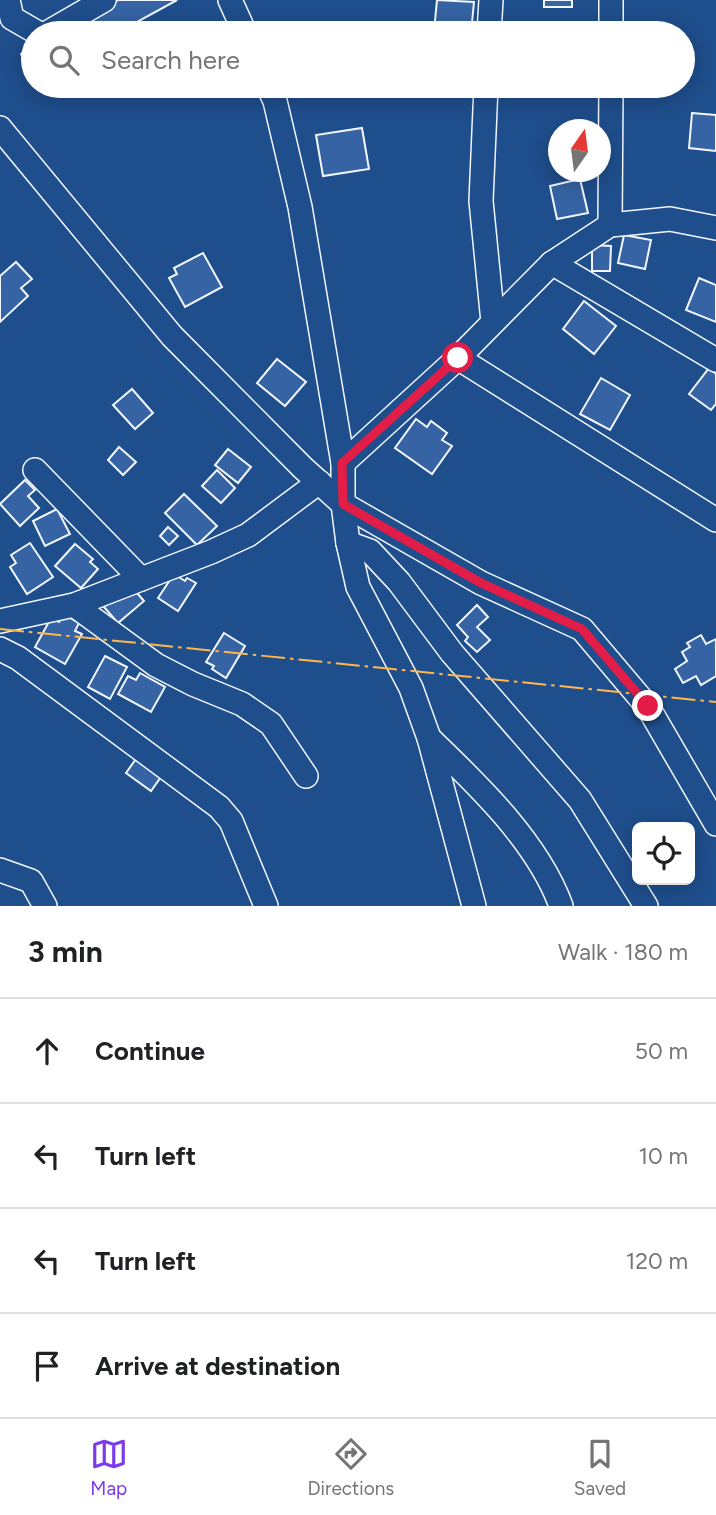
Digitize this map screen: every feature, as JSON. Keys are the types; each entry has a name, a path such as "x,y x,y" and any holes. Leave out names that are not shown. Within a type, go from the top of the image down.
{"street":[{"path":"8,0 12,18 21,23"},
{"path":"68,21 104,0"},
{"path":"230,0 239,21"},
{"path":"490,21 491,0"},
{"path":"611,0 611,21"},
{"path":"274,98 300,207 342,463 348,543 358,587 411,688 429,738 474,906"},
{"path":"485,98 481,201 493,322"},
{"path":"610,225 611,98"},
{"path":"0,128 172,336 343,504 481,583 582,629 648,706 716,824"},
{"path":"342,463 458,358 552,263 610,225 670,219 716,228"},
{"path":"552,263 716,360"},
{"path":"458,358 716,520"},
{"path":"35,470 141,579"},
{"path":"0,621 74,605 248,536 319,482"},
{"path":"348,543 370,551 399,582 452,653 580,800 646,906"},
{"path":"74,605 156,665 242,704 271,724 306,776"},
{"path":"0,649 18,658 219,807 231,821 266,906"},
{"path":"429,738 466,773 515,828 555,889 561,906"},
{"path":"0,870 31,881 45,906"}],"building":[{"path":"118,0 177,0 139,21 80,21"},
{"path":"437,0 474,2 472,21 435,21"},
{"path":"544,0 572,0 572,7 544,7"},
{"path":"692,113 716,115 716,151 689,148"},
{"path":"362,128 369,169 323,176 316,135"},
{"path":"581,182 588,213 557,219 550,186"},
{"path":"624,235 651,240 645,269 618,263"},
{"path":"592,245 611,246 610,271 592,271"},
{"path":"203,253 222,287 185,307 169,278 177,274 174,268"},
{"path":"16,262 32,279 21,288 28,296 0,322 0,276"},
{"path":"699,278 716,285 716,322 686,310"},
{"path":"584,301 616,326 594,354 563,329"},
{"path":"277,359 306,382 285,406 257,383"},
{"path":"709,368 716,374 716,404 711,410 689,394"},
{"path":"601,378 630,395 610,430 580,414"},
{"path":"132,389 153,413 135,429 113,405"},
{"path":"416,419 427,427 431,421 447,433 442,440 452,446 432,474 395,448"},
{"path":"119,447 136,462 123,475 108,460"},
{"path":"228,449 251,467 238,483 215,465"},
{"path":"217,470 235,488 221,503 202,486"},
{"path":"25,480 35,490 28,496 39,508 20,526 0,504"},
{"path":"184,494 217,526 197,545 165,513"},
{"path":"57,509 70,534 45,546 33,521"},
{"path":"168,527 178,536 169,545 160,536"},
{"path":"30,543 53,577 27,594 10,567 16,563 11,555"},
{"path":"75,544 93,559 90,562 98,569 81,588 55,566"},
{"path":"174,574 185,581 187,578 196,583 178,611 158,598"},
{"path":"130,585 144,601 118,623 104,607"},
{"path":"477,605 488,617 477,627 490,640 477,652 465,641 468,637 457,625"},
{"path":"63,614 79,623 75,631 82,634 65,664 35,647 51,618 59,622"},
{"path":"224,633 245,646 226,678 206,662"},
{"path":"701,635 706,644 716,639 716,676 701,685 696,676 683,683 675,669 687,661 682,652 690,647 687,643"},
{"path":"105,656 127,667 110,699 88,687"},
{"path":"140,673 165,687 151,712 118,694 128,676 136,680"},
{"path":"138,756 163,774 151,791 126,773"}],"power":[{"path":"0,629 716,702"}],"route":[{"path":"458,358 342,463 343,504 481,583 582,629 648,706"}]}
